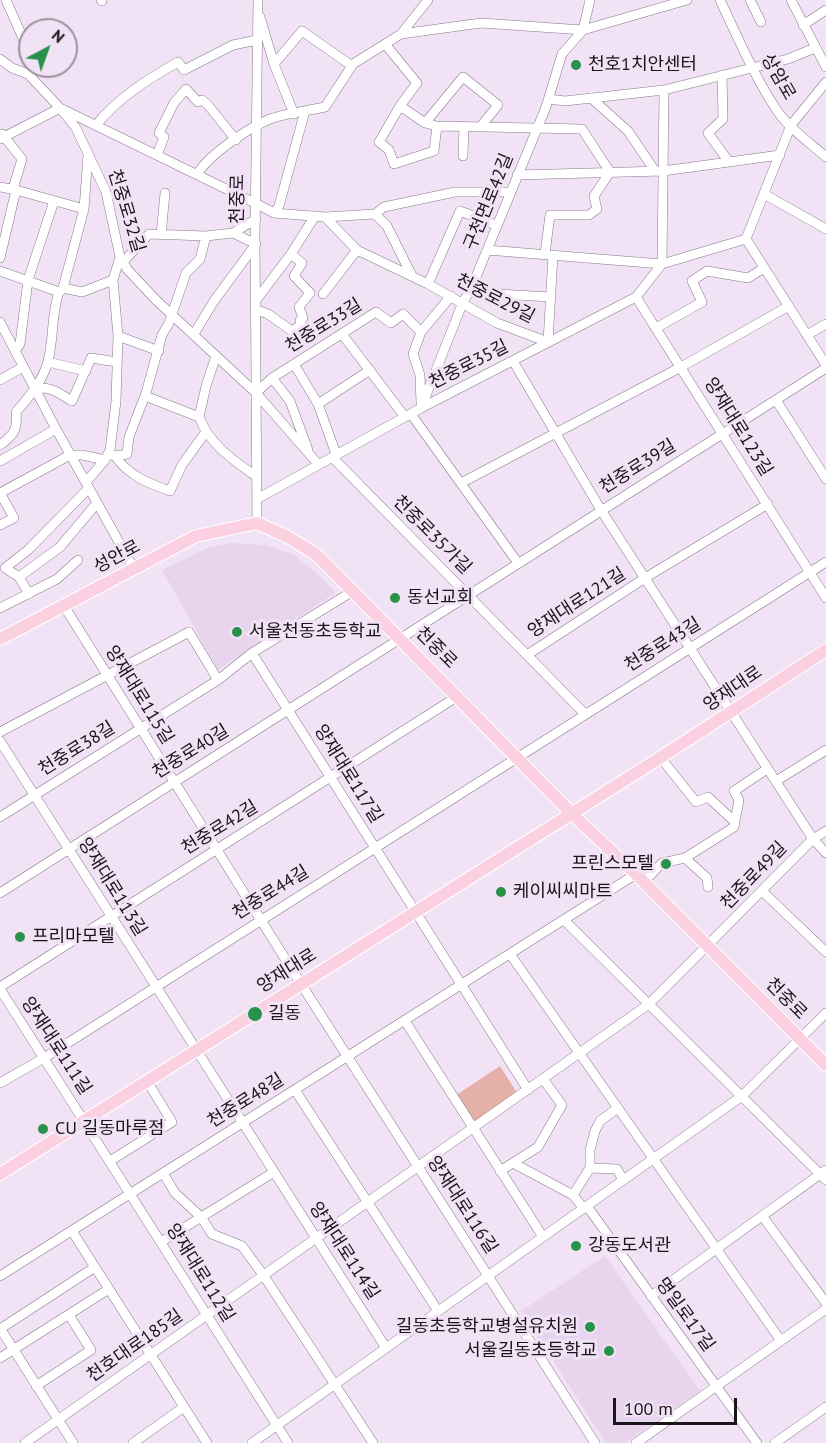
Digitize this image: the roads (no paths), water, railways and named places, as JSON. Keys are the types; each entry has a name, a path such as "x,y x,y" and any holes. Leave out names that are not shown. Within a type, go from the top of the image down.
{"main road":[{"name":"성안로","path":"0,639 196,536 257,523"},
{"name":"천중로","path":"257,523 288,537 317,555 571,813 640,878 826,1065"},
{"name":"양재대로","path":"0,1174 826,650"}],"street":[{"path":"6,0 18,27"},
{"path":"196,174 202,166 257,125 273,118 325,107 352,66 401,34 428,0"},
{"name":"구천면로42길","path":"421,408 463,302 471,290 538,127 562,54 583,30 590,0"},
{"path":"401,34 481,23 583,30 687,0"},
{"name":"상암로","path":"720,0 753,68 779,113 826,157"},
{"path":"750,0 761,22"},
{"path":"791,0 826,67"},
{"path":"258,5 274,64 294,114"},
{"name":"천중로","path":"257,523 258,5"},
{"path":"803,25 826,10"},
{"path":"274,64 302,31 352,66"},
{"path":"96,125 142,83 178,62 184,70 233,45 257,40"},
{"path":"385,44 417,83 400,106 379,142 389,150 394,164 434,151 437,126"},
{"path":"549,99 565,101 664,90 788,59 815,48"},
{"path":"0,59 12,68 18,69"},
{"path":"722,75 723,119 708,133 729,162"},
{"path":"425,123 463,77 498,105 481,126"},
{"path":"36,78 60,108 274,213 320,216 375,214 384,207 455,192 510,192"},
{"path":"746,239 791,125 826,82"},
{"path":"157,155 164,137 159,133 174,103 186,89 198,102 202,100 208,105 236,140"},
{"path":"662,264 659,171 664,90"},
{"path":"591,98 628,131 659,171"},
{"path":"400,106 425,123 437,126 582,129 610,172"},
{"path":"0,258 3,228 22,159 1,136 60,108"},
{"name":"천중로32길","path":"60,108 76,128 106,192 122,259 134,277 256,393"},
{"path":"274,213 279,206 305,111"},
{"path":"463,156 464,126"},
{"path":"0,445 12,436 17,426 16,412 35,389 48,363 61,290 84,210 88,153"},
{"path":"517,175 659,171 780,155"},
{"path":"548,342 551,297 550,215 589,215 597,209 594,196 610,172"},
{"path":"0,187 84,210"},
{"path":"161,235 165,193"},
{"path":"764,194 826,229"},
{"path":"15,351 21,344 28,280 54,201"},
{"name":"천중로29길","path":"428,284 460,211 496,225"},
{"path":"375,214 387,226 412,276"},
{"path":"257,299 320,216"},
{"name":"천중로29길","path":"320,216 357,250 463,302 497,323 548,342"},
{"path":"28,594 19,577 4,568 28,550 87,485 109,457 116,401 118,336 113,280 122,259 149,234 206,236 233,233 256,219"},
{"path":"194,334 214,301 256,244 233,233"},
{"path":"0,525 14,518 0,493 70,456 109,457 127,454 129,437 145,396 162,335 172,315 186,273 200,259 206,236"},
{"path":"487,250 662,264 746,239"},
{"path":"746,239 826,367"},
{"path":"323,294 357,250"},
{"path":"700,252 707,271"},
{"path":"257,310 268,314 292,332 301,325 300,321 303,318 299,307 310,293 294,276 302,263 291,254"},
{"name":"천중로35길","path":"257,499 421,408 636,297 662,264"},
{"path":"656,328 702,302 692,281 707,271 748,279 764,268"},
{"path":"0,271 61,290 82,292 113,280"},
{"path":"471,290 496,294 551,297"},
{"path":"421,408 420,375 413,354 421,332 451,296"},
{"name":"양재대로123길","path":"636,297 826,598"},
{"path":"681,367 789,306"},
{"name":"천중로33길","path":"256,393 272,378 376,312 391,322 403,314 421,332"},
{"path":"0,322 70,456 134,569"},
{"path":"807,335 826,324"},
{"path":"342,334 408,415 518,563"},
{"path":"118,336 159,351"},
{"path":"216,356 199,417 205,433 218,447 257,477"},
{"path":"35,389 42,387 72,401 91,358 117,362"},
{"name":"양재대로121길","path":"513,361 601,510 767,769 813,839 826,853"},
{"path":"48,363 86,371"},
{"path":"294,364 318,404 334,456"},
{"path":"0,380 23,367"},
{"name":"양재대로123길","path":"556,434 681,367"},
{"name":"천중로39길","path":"401,639 826,367"},
{"path":"318,404 370,370"},
{"path":"272,378 290,401 311,456"},
{"path":"256,393 318,464"},
{"path":"145,396 199,417"},
{"path":"776,400 826,479"},
{"path":"0,461 56,429"},
{"path":"109,457 135,477 170,491 183,465 205,433"},
{"path":"460,483 556,434"},
{"name":"천중로35가길","path":"334,456 585,714"},
{"path":"19,577 60,547 97,503"},
{"name":"양재대로123길","path":"645,578 768,504"},
{"path":"0,608 57,579 78,560"},
{"name":"천중로43길","path":"517,757 826,562"},
{"name":"양재대로121길","path":"527,654 645,578"},
{"name":"천중로38길","path":"0,818 218,680 252,653 353,591"},
{"name":"양재대로115길","path":"64,606 301,984"},
{"path":"0,732 189,632 218,680"},
{"name":"천중로40길","path":"0,893 401,639"},
{"name":"양재대로117길","path":"252,653 416,911"},
{"name":"천중로42길","path":"1,991 112,917 458,696"},
{"name":"양재대로113길","path":"0,741 196,1050"},
{"path":"776,781 826,750"},
{"name":"천중로44길","path":"0,1083 44,1058 517,757"},
{"path":"660,757 696,802 708,797 735,822"},
{"path":"640,878 662,863 685,858 734,827 739,800 734,792 767,769"},
{"name":"천중로49길","path":"579,1053 650,1004 813,839 826,831"},
{"path":"685,858 707,878 708,886"},
{"name":"천중로48길","path":"0,1276 564,920 640,878"},
{"path":"762,891 826,952"},
{"path":"416,911 528,1090"},
{"path":"564,920 824,1175 651,1296"},
{"path":"510,954 781,1341"},
{"name":"양재대로116길","path":"301,984 595,1443"},
{"name":"양재대로111길","path":"1,991 84,1121"},
{"path":"252,1443 742,1096 826,1013"},
{"path":"405,1021 543,1237"},
{"name":"양재대로114길","path":"196,1050 386,1348"},
{"name":"천호대로185길","path":"26,1443 579,1053"},
{"path":"500,1171 538,1147 562,1105 543,1079"},
{"path":"110,1161 172,1122 147,1081"},
{"path":"295,1090 438,1311"},
{"path":"513,1163 573,1195 590,1168 590,1150 594,1131 600,1121 618,1108"},
{"name":"양재대로112길","path":"84,1121 288,1443"},
{"path":"590,1168 616,1169 623,1180"},
{"path":"161,1242 274,1172"},
{"path":"163,1173 175,1193 201,1217 212,1234 242,1246 373,1443"},
{"name":"명일로17길","path":"573,1195 585,1207 757,1443"},
{"path":"763,1217 826,1303"},
{"path":"72,1231 207,1443"},
{"path":"73,1443 0,1329 95,1267"},
{"path":"0,1358 109,1289"},
{"path":"636,1443 826,1309"},
{"path":"36,1386 91,1350 69,1315"},
{"path":"134,1443 184,1407"},
{"path":"775,1443 826,1407"}],"place":[{"name":"천호1치안센터","path":"576,65"},
{"name":"동선교회","path":"395,598"},
{"name":"서울천동초등학교","path":"237,632"},
{"name":"프린스모텔","path":"666,864"},
{"name":"케이씨씨마트","path":"501,892"},
{"name":"프리마모텔","path":"20,937"},
{"name":"길동","path":"255,1014"},
{"name":"CU 길동마루점","path":"43,1129"},
{"name":"강동도서관","path":"576,1246"},
{"name":"길동초등학교병설유치원","path":"590,1327"},
{"name":"서울길동초등학교","path":"609,1351"}]}
